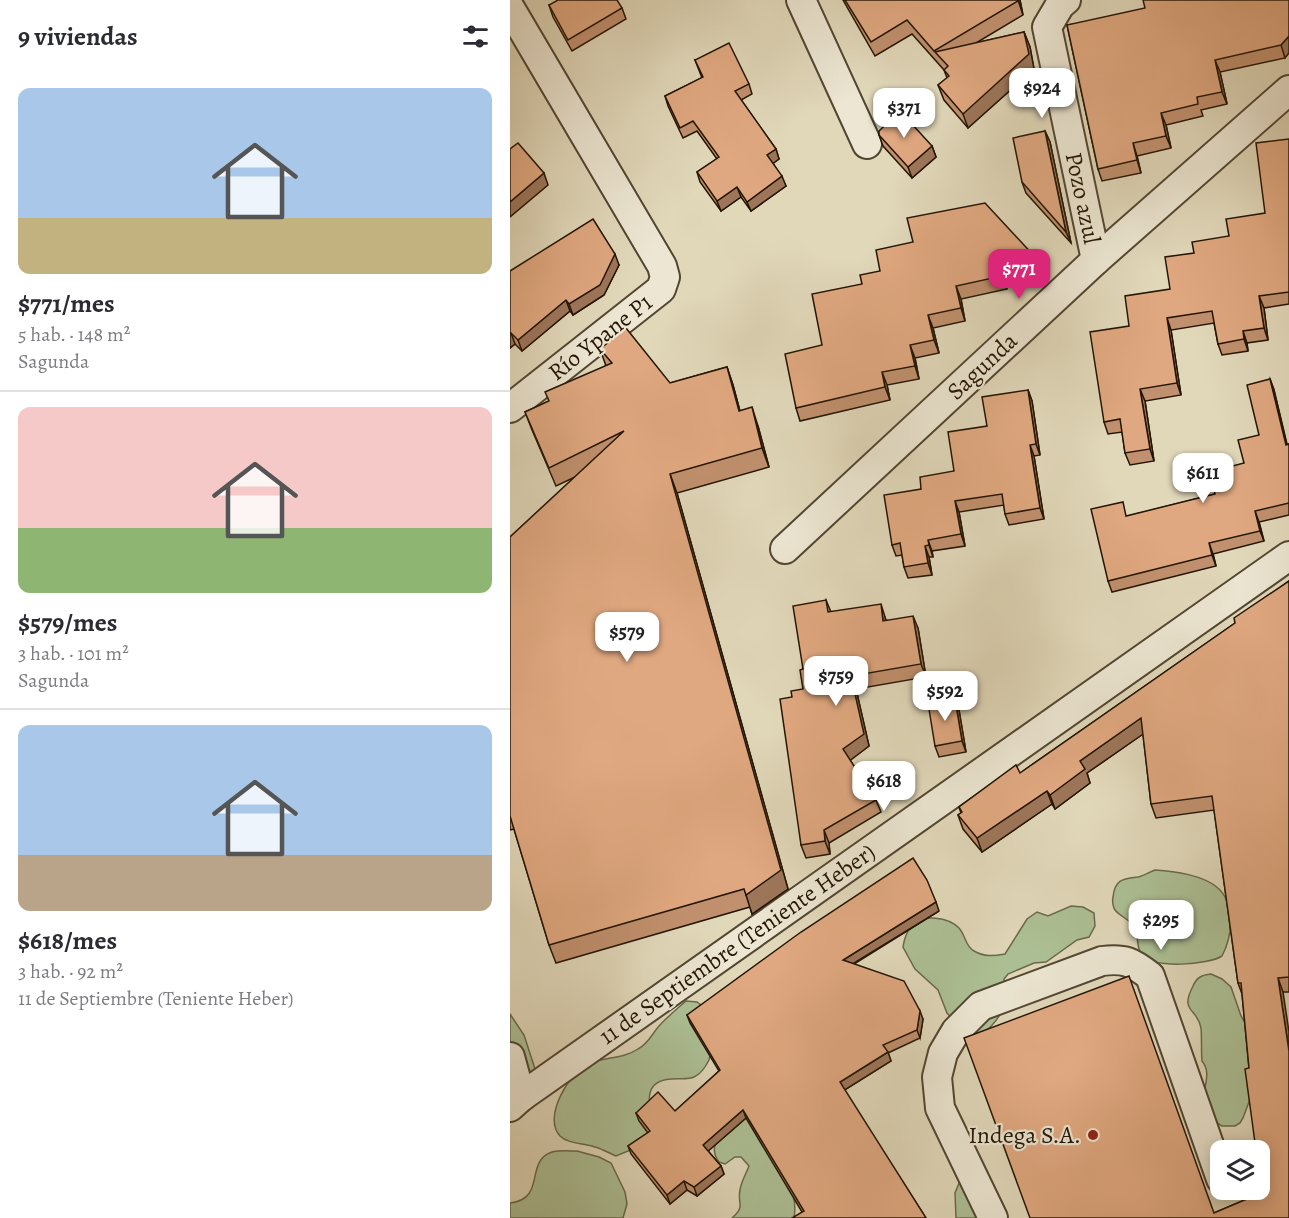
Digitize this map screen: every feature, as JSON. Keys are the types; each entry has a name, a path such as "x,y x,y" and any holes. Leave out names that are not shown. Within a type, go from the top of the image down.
{"street":[{"path":"801,0 867,144"},
{"name":"Pozo azul","path":"1066,0 1060,5 1047,27 1096,260"},
{"name":"Río Ypane P1","path":"510,8 662,266 665,277 662,289 510,408"},
{"name":"Sagunda","path":"785,549 1096,260 1289,90"},
{"name":"11 de Septiembre (Teniente Heber)","path":"515,1102 1289,556"},
{"path":"993,1218 940,1108 937,1077 943,1053 956,1031 981,1006 1102,961 1120,958 1150,976 1210,1147"},
{"path":"510,1057 515,1102"}],"green space":[{"path":"1155,870 1197,877 1219,889 1228,904 1231,922 1222,956 1205,962 1169,964 1148,959 1142,955 1135,929 1115,910 1114,891 1121,881"},
{"path":"1071,906 1083,907 1094,913 1095,926 1089,937 1077,940 1046,962 1034,963 1008,974 1004,979 1005,997 1001,1012 993,1024 979,1037 967,1035 947,1013 938,990 915,969 903,947 912,925 922,919 936,918 949,921 959,928 971,949 978,953 989,956 1005,954 1027,919 1037,912 1048,916"},
{"path":"1211,974 1222,979 1231,987 1247,1026 1252,1094 1243,1118 1235,1126 1222,1126 1210,1119 1206,1110 1204,1095 1207,1075 1202,1061 1201,1028 1188,1001 1196,980"},
{"path":"686,1001 697,1002 706,1009 711,1041 709,1060 701,1072 694,1077 662,1081 652,1088 649,1100 655,1121 638,1147 616,1156 595,1147 567,1141 560,1136 555,1128 556,1107 574,1075 590,1063 626,1055 641,1047"},
{"path":"510,1014 524,1035 536,1072 510,1080"},
{"path":"747,1113 764,1128 767,1153 780,1166 789,1182 794,1200 794,1218 732,1218 740,1208 739,1195 749,1166 741,1157 735,1157 725,1164 719,1162 715,1154 715,1147 721,1134"},
{"path":"555,1151 577,1151 611,1163 625,1192 627,1204 623,1218 510,1218 510,1203 528,1195 539,1163 544,1157"},
{"path":"960,1181 991,1218 956,1218 955,1193"}],"building":[{"path":"558,0 617,0 622,8 568,40 549,5"},
{"path":"845,0 1018,1 934,51 907,20 871,42"},
{"path":"1143,0 1289,0 1289,36 1281,45 1215,60 1222,92 1197,97 1198,104 1161,113 1166,136 1133,143 1137,160 1098,169 1067,25 1145,8"},
{"path":"1024,32 1029,54 963,114 938,85 949,76 944,70 948,66 935,52"},
{"path":"729,43 749,84 735,91 776,149 767,155 782,176 747,202 737,187 717,201 697,172 719,157 693,121 680,128 665,96 703,77 695,60"},
{"path":"900,111 932,146 908,167 879,135 879,131"},
{"path":"1045,131 1066,232 1022,182 1013,138"},
{"path":"1289,139 1289,292 1259,296 1264,328 1243,331 1244,339 1218,344 1212,311 1167,318 1177,383 1140,389 1150,449 1125,453 1120,419 1104,422 1090,332 1129,326 1125,296 1170,289 1165,257 1194,253 1192,242 1229,236 1226,219 1265,213 1256,143"},
{"path":"518,143 544,173 510,202 510,149"},
{"path":"985,203 1036,258 1000,266 1002,276 956,286 961,308 928,315 934,340 910,345 915,366 882,372 885,387 796,408 785,354 822,345 812,294 862,284 860,275 880,271 876,250 913,242 907,218"},
{"path":"593,219 615,254 600,285 569,304 566,300 518,340 510,334 510,271"},
{"path":"626,328 670,383 727,367 739,411 752,407 762,448 670,474 781,870 746,895 744,889 549,945 510,816 510,537 624,431 549,468 525,412 549,401 545,392 612,363 600,349"},
{"path":"1270,379 1286,445 1289,444 1289,503 1255,511 1260,531 1209,543 1212,555 1108,581 1091,509 1123,502 1126,516 1215,494 1210,472 1244,463 1238,440 1259,435 1247,385"},
{"path":"1028,390 1036,444 1030,445 1040,508 1005,514 1002,494 955,501 961,534 928,540 929,545 925,546 928,563 904,567 900,543 892,545 884,495 921,489 920,477 954,471 948,432 987,426 982,397"},
{"path":"1289,581 1289,977 1278,978 1289,1051 1289,1218 1030,1218 964,1038 1129,976 1214,1213 1245,1200 1270,1200 1270,1140 1255,1140 1245,1069 1249,1068 1241,983 1238,983 1212,796 1151,804 1141,718 1080,761 1085,769 1050,795 1047,791 977,838 958,815 962,812 959,807 1016,765 1020,773 1235,623 1234,618"},
{"path":"826,600 828,612 881,604 883,621 913,616 921,664 851,676 864,734 843,749 876,800 824,830 825,841 801,845 780,699 792,697 791,691 803,689 800,670 803,669 793,606"},
{"path":"955,699 962,741 935,746 928,703"},
{"path":"913,858 927,880 936,902 843,960 904,981 920,1011 917,1030 883,1045 888,1052 840,1082 926,1218 792,1218 804,1211 743,1110 703,1145 721,1166 694,1187 684,1181 667,1195 628,1146 650,1131 636,1113 658,1092 675,1111 720,1070 687,1015 801,932"}],"place":[{"name":"Indega S.A.","path":"1093,1135"}]}
